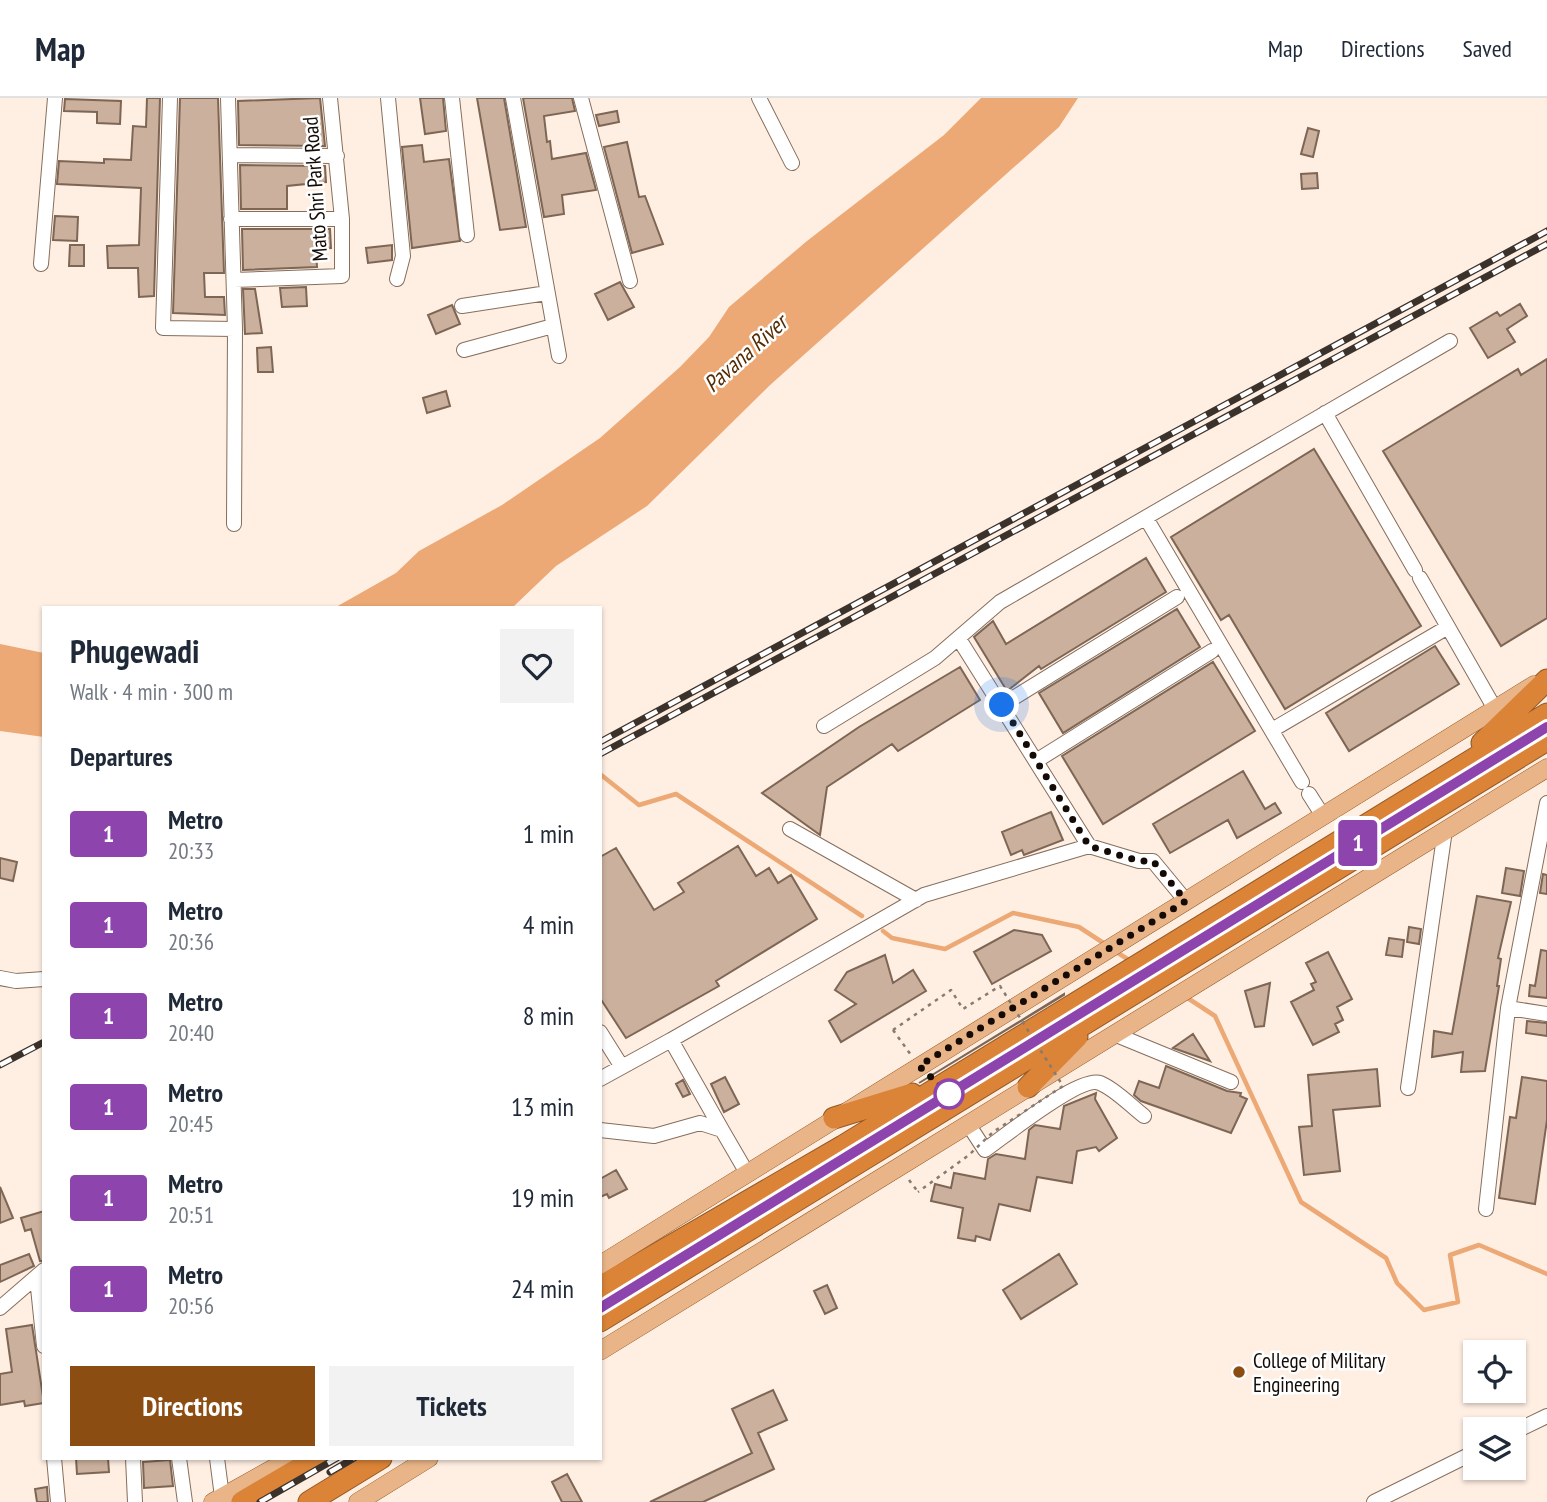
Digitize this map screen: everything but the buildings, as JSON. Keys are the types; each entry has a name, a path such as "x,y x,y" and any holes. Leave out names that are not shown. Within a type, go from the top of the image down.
{"highway":[{"path":"1456,769 1547,678"},
{"path":"602,1286 943,1085 1547,714"},
{"path":"602,1320 1547,740"},
{"path":"1028,1087 1101,1013"},
{"path":"834,1118 943,1085"},
{"path":"226,1500 313,1460"},
{"path":"309,1502 378,1460"}],"main road":[{"path":"602,1264 1547,678"},
{"path":"602,1350 1547,768"},
{"path":"226,1500 289,1460"},
{"path":"358,1502 426,1460"}],"street":[{"path":"41,264 55,98"},
{"path":"170,98 163,328 235,329"},
{"path":"228,98 235,329 234,524"},
{"name":"Mato Shri Park Road","path":"234,280 342,276 342,219 330,98"},
{"path":"388,98 403,256 397,279"},
{"path":"452,98 467,235"},
{"path":"513,98 559,356"},
{"path":"582,98 630,281"},
{"path":"760,98 792,163"},
{"path":"231,155 337,156"},
{"path":"231,219 342,219"},
{"path":"463,306 547,293"},
{"path":"464,350 553,326"},
{"path":"824,726 935,658 987,611 1450,341"},
{"path":"1325,413 1495,709"},
{"path":"1146,518 1323,816"},
{"path":"1002,705 1177,597"},
{"path":"1272,730 1448,627"},
{"path":"959,639 1089,846"},
{"path":"1036,761 1212,651"},
{"path":"1486,1209 1508,1008 1547,803"},
{"path":"790,829 916,900"},
{"path":"1408,1088 1445,831"},
{"path":"602,1078 916,900 1089,846 1139,861 1153,861 1186,901"},
{"path":"0,978 16,981 42,979"},
{"path":"1508,1008 1547,1014"},
{"path":"1114,1034 1231,1082"},
{"path":"602,1035 622,1067"},
{"path":"671,1040 747,1173"},
{"path":"968,1124 985,1150 1073,1089 1090,1082 1100,1083 1144,1116"},
{"path":"602,1130 654,1136 700,1123 722,1130"},
{"path":"0,1308 40,1274"},
{"path":"40,1274 42,1310"},
{"path":"1526,1426 1547,1416"},
{"path":"1374,1502 1463,1458"},
{"path":"54,1460 58,1502"},
{"path":"133,1460 135,1502"},
{"path":"179,1460 185,1502"},
{"path":"217,1460 226,1500"}],"path":[{"path":"918,1192 969,1155 993,1132 1063,1086 1000,986 963,1009 951,989 893,1030 919,1066"}],"water":[{"name":"Pavana River","path":"981,98 1078,98 1059,127 769,386 647,506 556,566 514,606 338,606 396,573 419,551 502,505 600,438 680,367 709,337 729,307 807,241 944,135"},
{"path":"0,644 42,653 42,737 0,731"}],"waterway":[{"path":"602,776 639,805 676,794 862,916"},
{"path":"883,931 892,938 945,949 1013,913 1079,927 1105,944"},
{"path":"1115,951 1132,962"},
{"path":"1186,997 1215,1016 1301,1202 1386,1258 1397,1283 1424,1310 1458,1302 1450,1255 1479,1245 1547,1274"}],"railway":[{"path":"602,741 1547,231"},
{"path":"602,753 1547,244"},
{"path":"602,1307 1547,727"},
{"path":"0,1065 42,1043"},
{"path":"260,1502 334,1460"},
{"path":"330,1472 351,1460"}],"metro line":[{"name":"1","path":"602,1307 1547,727"}],"place":[{"name":"College of Military Engineering","path":"1239,1372"}],"route":[{"path":"949,1094 919,1066 1186,901 1153,861 1139,861 1089,846 1002,705"}]}
